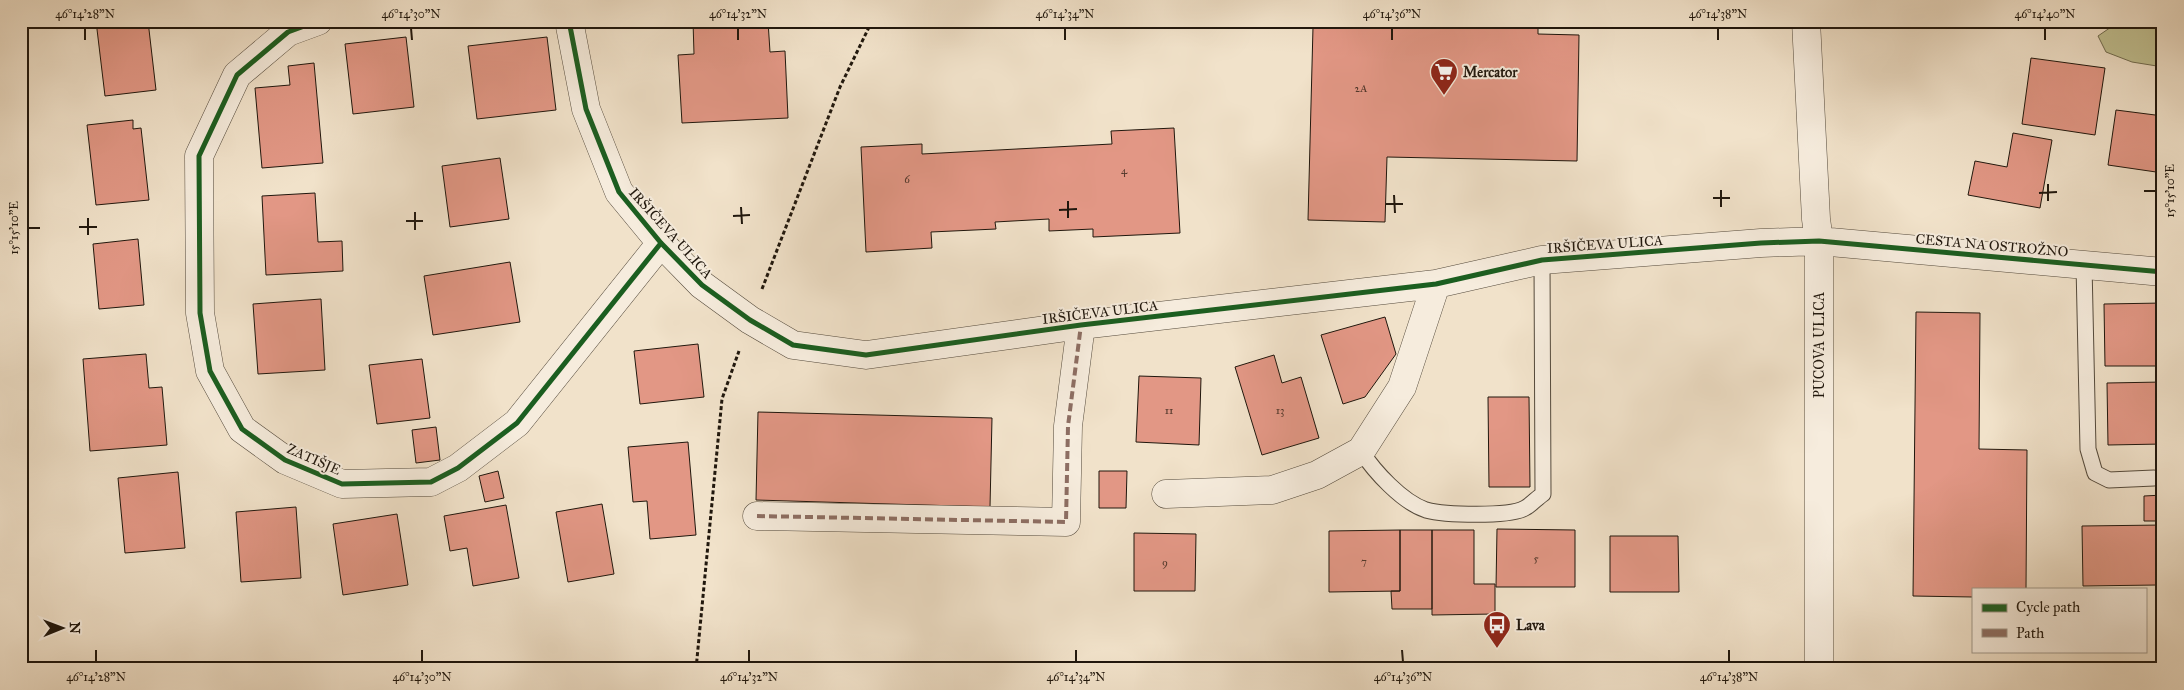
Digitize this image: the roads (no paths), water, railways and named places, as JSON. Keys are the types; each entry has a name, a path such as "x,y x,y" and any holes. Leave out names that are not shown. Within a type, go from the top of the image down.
{"street":[{"name":"ZATIŠJE","path":"318,21 288,32 236,75 199,156 200,313 210,371 242,429 285,460 342,484 431,482 458,468 517,423 660,242"},
{"name":"IRŠIČEVA ULICA","path":"569,21 586,109 618,192 660,242 702,286 750,320 794,345 866,355 1081,325 1436,284 1542,260 1761,243 1819,241"},
{"name":"PUCOVA ULICA","path":"1806,21 1816,219 1819,241 1819,669"},
{"name":"CESTA NA OSTROŽNO","path":"1819,241 2163,272"},
{"path":"1166,494 1272,490 1317,475 1360,451 1402,387 1436,284"},
{"path":"757,516 1066,522 1068,426 1081,325"}],"lane":[{"name":"IRŠIČEVA ULICA","path":"1360,451 1374,471 1395,490 1425,510 1473,516 1524,510 1543,494 1542,260"},
{"path":"2084,265 2088,449 2095,472 2109,480 2154,478"}],"place":[{"name":"Mercator","path":"1444,96"},
{"name":"Lava","path":"1497,649"}]}
